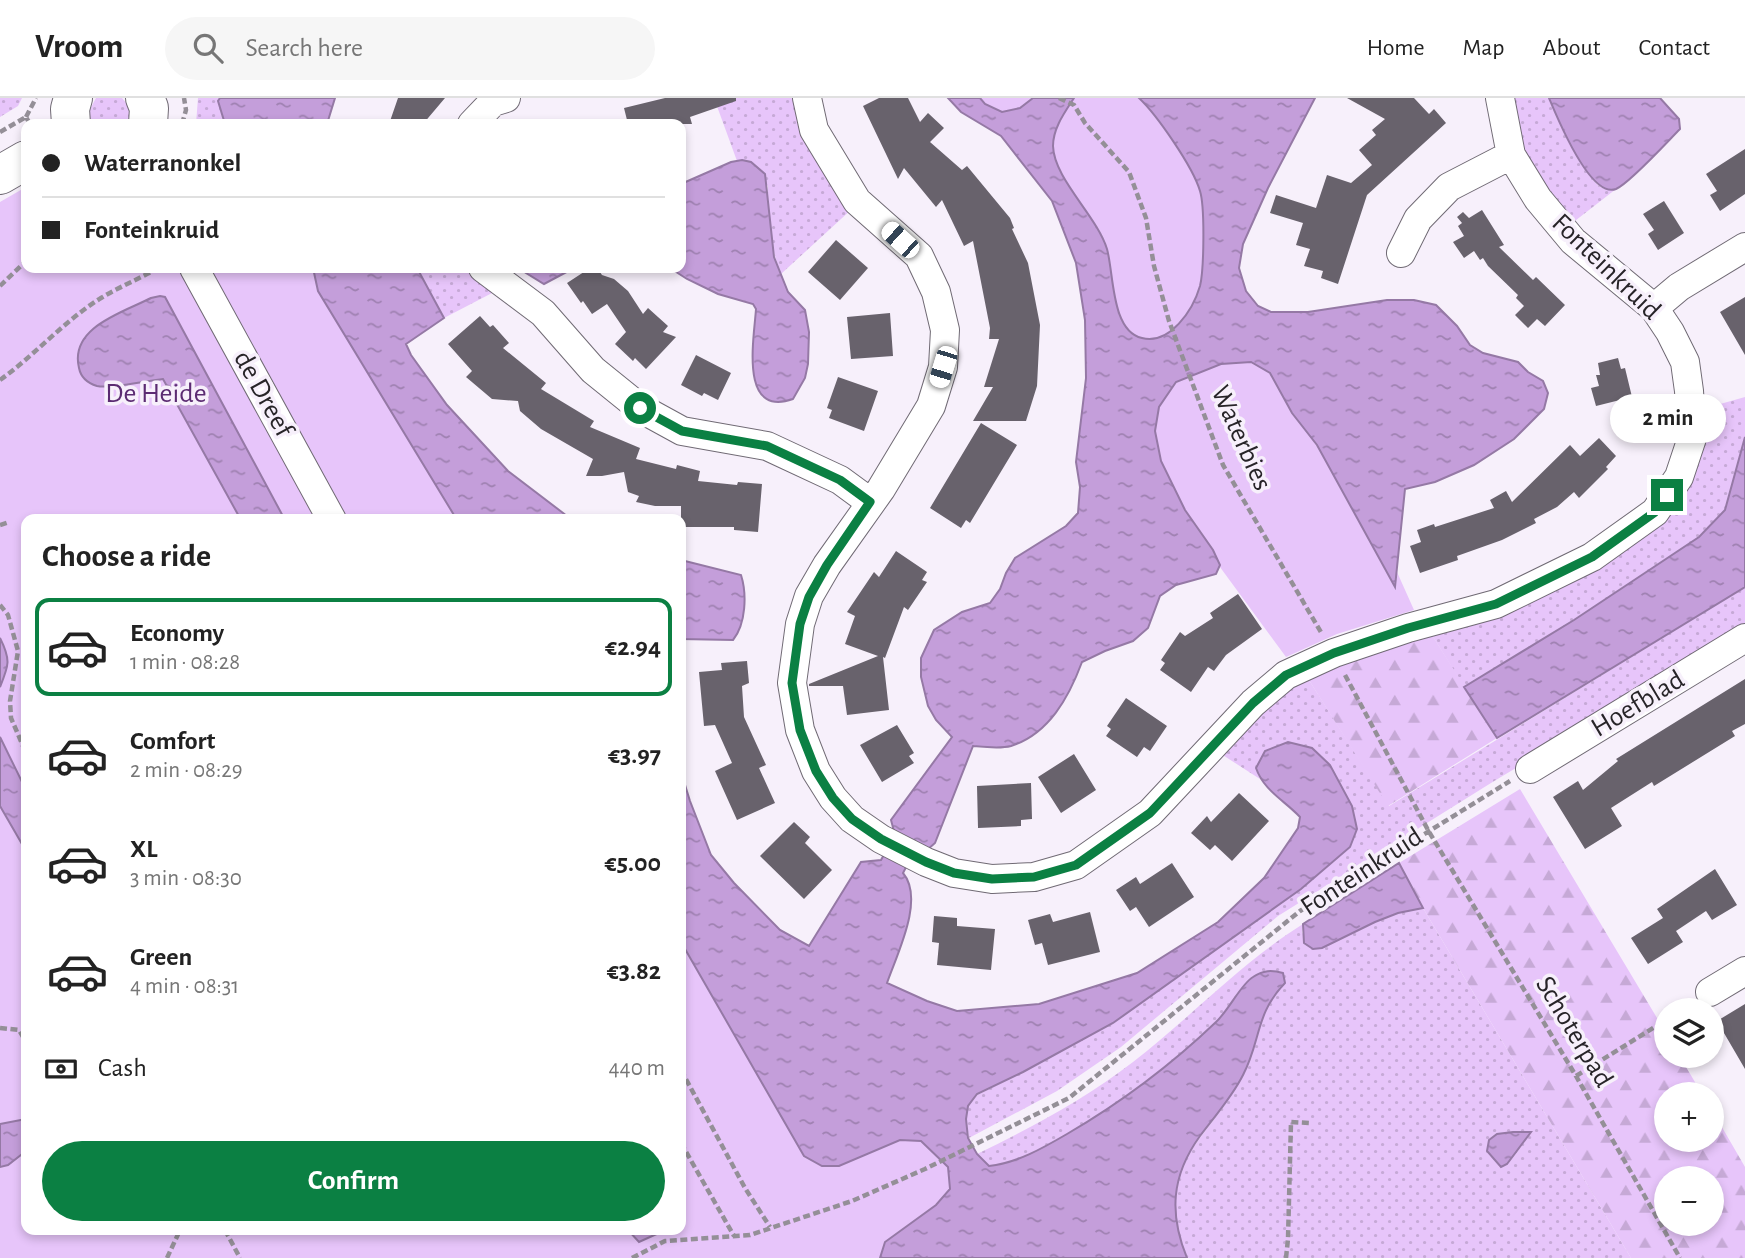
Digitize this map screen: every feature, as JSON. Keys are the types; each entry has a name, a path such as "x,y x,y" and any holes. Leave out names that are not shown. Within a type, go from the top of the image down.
{"main road":[{"path":"71,119 73,98"},
{"path":"145,98 149,108 148,119"},
{"path":"0,175 21,163"}],"street":[{"path":"477,119 493,102 506,98"},
{"name":"Fonteinkruid","path":"807,98 814,130 857,201 919,257 936,292 945,330 943,367 931,406 881,489 827,565 809,597 800,624 792,683 800,730 816,771 833,798 852,819 881,839 926,862 954,873 992,879 1034,877 1076,865 1150,813 1253,703 1286,675 1334,653 1408,628 1496,604 1592,557 1655,512 1679,477 1692,438 1685,362 1670,331 1654,308 1573,241 1538,199 1511,155 1500,98"},
{"path":"1401,253 1418,219 1449,187 1511,155"},
{"path":"1654,308 1679,287 1745,247"},
{"name":"de Dreef","path":"197,273 329,514"},
{"path":"490,273 543,313 593,370 640,408 682,431 767,446 840,480 870,502"},
{"name":"Hoefblad","path":"1530,769 1745,638"},
{"path":"1710,992 1745,971"}],"path":[{"path":"23,119 36,98"},
{"path":"183,119 186,110 184,98"},
{"name":"Waterbies","path":"1059,98 1074,105 1085,122 1129,172 1146,218 1154,266 1169,321 1223,465 1334,653 1429,830"},
{"path":"0,132 21,120"},
{"path":"0,286 21,266"},
{"path":"0,380 100,299 149,273"},
{"path":"0,525 9,522"},
{"path":"0,605 9,615 18,651 10,701 11,718 21,741"},
{"name":"Fonteinkruid","path":"632,1258 665,1241 750,1235 852,1201 925,1169 1069,1098 1300,911 1530,769"},
{"name":"Schoterpad","path":"1429,830 1576,1076 1680,1258"},
{"path":"1576,1076 1654,1027"},
{"path":"0,1028 19,1030 21,1033"},
{"path":"686,1079 745,1188 770,1227"},
{"path":"1286,1258 1291,1122 1309,1123"},
{"path":"686,1152 734,1237"},
{"path":"167,1258 178,1235"},
{"path":"228,1235 240,1258"}],"green space":[{"path":"0,98 22,98 18,106 0,117"},
{"path":"96,98 122,98 127,104 129,117 90,119 88,113"},
{"path":"198,98 220,98 218,101 223,119 196,119"},
{"path":"714,98 799,98 853,208 781,274 770,231 768,186 742,160 737,161"},
{"path":"970,98 1167,98 1220,195 1232,326 1304,364 1414,610 1337,634 1286,657 1184,518 1117,438 1087,240 1030,147"},
{"path":"1513,98 1549,98 1589,175 1605,189 1616,189 1571,224 1521,149"},
{"name":"De Heide","path":"21,190 21,273 359,273 492,514 21,514 21,1235 686,1235 686,841 941,1109 993,1258 0,1258 0,202"},
{"path":"420,273 473,273 494,292 444,318"},
{"path":"1745,397 1745,437 1725,510 1696,539 1574,620 1464,687 1432,635 1613,551 1704,439 1706,408"},
{"path":"1745,587 1745,630 1491,783 1278,916 1121,1047 1057,1091 969,1138 966,1119 968,1106 977,1095 1113,1023 1301,889 1350,847 1256,768 1260,779 1218,752 1257,707 1307,677 1389,806"},
{"path":"1432,635 1497,738 1388,806 1307,677 1319,670"},
{"path":"1520,789 1654,1013 1654,1068 1687,1068 1695,1082 1654,1082 1654,1152 1724,1152 1724,1131 1745,1167 1745,1258 1631,1258 1399,863"},
{"path":"1423,908 1631,1258 1187,1258 1175,1213 1179,1174 1190,1152 1226,1103 1266,1010 1285,983 1244,985 1227,1009 1167,1066 1130,1095 1053,1143 1018,1159 989,1166 977,1154 1057,1112 1115,1076 1258,956 1303,924 1302,933 1322,948 1375,922 1398,913"}],"water":[{"path":"220,98 335,98 329,119 223,119 218,101"},
{"path":"948,98 980,98 985,104 1002,112 1020,108 1033,98 1074,98 1055,133 1055,159 1102,236 1124,325 1142,338 1152,339 1171,331 1179,324 1197,295 1202,267 1203,210 1200,191 1190,169 1164,129 1139,98 1315,98 1268,188 1243,244 1239,268 1246,291 1258,306 1271,312 1308,312 1387,300 1414,300 1436,305 1457,326 1470,345 1483,353 1518,362 1543,381 1548,393 1544,409 1514,439 1474,465 1435,482 1405,489 1395,587 1317,445 1292,413 1270,373 1251,362 1221,364 1176,382 1159,407 1155,431 1161,461 1185,510 1213,550 1220,565 1216,574 1176,585 1160,596 1148,628 1133,641 1082,662 1064,701 1036,733 1011,746 973,746 935,843 927,850 917,846 903,873 909,884 910,912 887,983 957,1011 1039,1004 1137,973 1218,922 1264,878 1298,828 1300,817 1269,789 1260,776 1256,768 1265,751 1288,742 1312,748 1330,765 1352,806 1357,829 1350,847 1301,889 1113,1023 977,1094 968,1106 968,1138 977,1154 989,1166 1030,1154 1107,1109 1164,1068 1216,1022 1253,977 1268,971 1283,973 1285,983 1268,1006 1243,1075 1229,1099 1190,1151 1183,1166 1178,1181 1176,1211 1177,1226 1187,1258 880,1258 885,1242 936,1205 950,1189 948,1167 921,1141 900,1140 839,1166 822,1166 804,1156 686,951 686,788 711,855 780,930 809,946 861,862 881,860 895,835 891,820 952,737 936,720 928,706 921,677 921,658 934,630 962,612 990,603 1015,558 1066,526 1078,513 1080,487 1076,462 1086,378 1085,320 1076,263 1052,201 1001,136 961,112"},
{"path":"1549,98 1660,98 1679,119 1680,129 1622,185 1616,189 1606,189 1585,170"},
{"path":"731,162 751,162 765,174 774,257 788,292 805,310 809,332 808,364 805,378 793,399 776,402 764,397 757,387 753,356 756,309 753,304 718,294 678,273 686,273 686,182"},
{"path":"314,273 420,273 444,318 406,344 411,355 447,405 508,471 564,514 453,514 318,291"},
{"path":"526,273 565,273 544,284"},
{"path":"165,297 282,514 238,514 163,379 103,387 90,383 81,375 78,354 82,342 90,332 114,315 151,298"},
{"path":"1745,437 1745,587 1497,738 1464,687 1574,620 1699,537 1725,510"},
{"path":"686,561 741,575 744,609 741,626 733,640 686,639"},
{"path":"0,638 8,662 0,687"},
{"path":"0,737 21,780 21,842 0,806"},
{"path":"1399,863 1423,908 1398,913 1375,922 1322,948 1313,949 1304,943 1303,924"},
{"path":"21,1120 21,1155 8,1165 0,1167 0,1124"},
{"path":"1531,1132 1507,1164 1501,1167 1487,1151 1489,1140 1497,1134"},
{"path":"633,1235 654,1235 639,1242"}],"building":[{"path":"398,98 445,98 427,119 391,119"},
{"path":"665,98 736,98 736,101 690,117 692,124 686,124 686,119 627,119 624,108"},
{"path":"879,98 908,98 920,122 928,113 944,128 930,142 962,170 967,166 1010,218 1014,228 1012,229 1028,263 1040,325 1037,386 1026,421 973,421 993,387 984,387 999,339 989,339 990,328 973,241 964,246 942,200 936,207 904,168 898,179 863,106"},
{"path":"1347,98 1414,98 1429,114 1434,109 1446,123 1367,195 1338,284 1321,278 1323,271 1304,266 1310,249 1296,245 1303,223 1270,213 1276,195 1316,208 1327,175 1351,183 1372,165 1359,150 1376,135 1372,130 1385,119"},
{"path":"1745,149 1745,194 1720,211 1710,195 1717,191 1706,174"},
{"path":"1664,201 1684,233 1658,250 1648,234 1654,230 1643,214"},
{"path":"1482,210 1504,245 1499,247 1533,280 1536,277 1565,305 1545,326 1537,319 1528,328 1515,315 1524,306 1516,298 1518,295 1483,258 1480,260 1474,251 1464,258 1453,242 1464,236 1458,226 1462,223 1457,217 1463,212 1469,218"},
{"path":"836,240 868,268 840,300 808,272"},
{"path":"582,273 601,273 614,279 628,291 643,314 648,308 668,326 663,332 676,337 646,369 615,344 626,332 607,304 592,314 567,283"},
{"path":"1745,297 1745,355 1720,312"},
{"path":"890,313 893,356 851,359 847,317"},
{"path":"480,316 490,327 493,325 509,343 503,348 546,383 541,389 594,421 590,427 640,448 636,459 676,469 677,465 700,471 698,481 737,485 738,482 762,484 758,532 734,530 734,527 686,527 686,514 681,514 681,506 655,506 636,502 639,496 628,492 624,472 586,476 593,459 541,429 520,411 518,401 492,399 466,377 472,371 448,344"},
{"path":"696,355 731,373 718,400 704,393 702,396 681,385"},
{"path":"1618,358 1621,369 1625,368 1632,397 1596,406 1591,388 1599,386 1596,375 1600,375 1598,363"},
{"path":"838,377 878,391 864,431 829,418 832,410 827,408"},
{"path":"981,423 1017,445 970,523 966,520 961,528 930,508"},
{"path":"1599,438 1616,456 1606,467 1608,469 1579,498 1574,492 1557,507 1534,519 1536,523 1502,540 1457,556 1458,560 1420,573 1410,546 1421,542 1417,530 1494,508 1490,500 1506,491 1512,502 1570,445 1580,456"},
{"path":"896,551 927,572 922,580 927,582 908,610 904,607 885,658 883,657 889,710 847,715 843,686 809,684 878,656 845,644 855,616 847,612 874,572 879,577"},
{"path":"1238,594 1262,629 1226,655 1214,671 1208,667 1191,692 1160,670 1165,663 1161,660 1180,632 1185,636 1213,618 1210,613"},
{"path":"747,661 749,683 742,686 744,717 766,765 759,768 775,803 737,820 715,771 732,763 715,725 704,726 699,672 722,670 721,663"},
{"path":"1745,679 1745,724 1732,731 1735,736 1654,786 1652,782 1611,808 1622,826 1585,849 1553,797 1578,781 1583,790 1618,761 1616,759"},
{"path":"1126,698 1167,726 1150,751 1144,747 1137,757 1106,736 1111,729 1107,726"},
{"path":"897,725 914,753 909,756 914,763 882,782 860,745"},
{"path":"1074,754 1096,790 1061,813 1038,777"},
{"path":"1031,783 1032,819 1021,820 1021,826 978,828 977,786"},
{"path":"1239,793 1269,821 1232,861 1215,845 1210,850 1191,833 1207,816 1211,822"},
{"path":"794,822 810,837 805,843 832,870 804,899 760,856"},
{"path":"1172,863 1194,897 1149,927 1136,907 1130,911 1116,890 1136,877 1140,884"},
{"path":"1715,869 1737,905 1712,920 1706,911 1676,931 1683,942 1648,964 1631,938 1663,918 1657,909"},
{"path":"1090,912 1100,952 1048,965 1042,943 1035,945 1028,920 1050,914 1053,922"},
{"path":"934,916 957,918 957,926 995,929 991,970 937,965 939,943 932,942"},
{"path":"1745,1004 1745,1069 1724,1033 1724,1017"}],"route":[{"path":"640,408 682,431 767,446 840,480 870,502 827,565 809,597 800,624 792,683 800,730 816,771 833,798 852,819 881,839 926,862 954,873 992,879 1034,877 1076,865 1150,813 1253,703 1286,675 1334,653 1408,628 1496,604 1592,557 1655,512 1667,495"}]}
